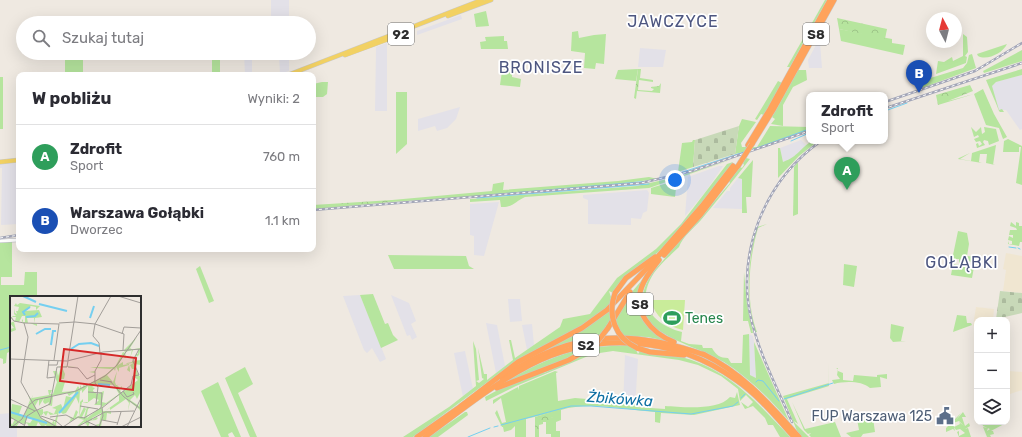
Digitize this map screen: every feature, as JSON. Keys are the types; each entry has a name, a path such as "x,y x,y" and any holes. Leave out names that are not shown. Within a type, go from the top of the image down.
{"highway":[{"name":"S8","path":"794,69 830,0"},
{"name":"S8","path":"705,355 662,336 651,327 643,316 640,304 641,289 647,277 659,260 701,214 750,144 834,0"},
{"name":"S8","path":"722,370 685,355 650,352 637,348 624,340 615,326 611,310 615,293 626,278 652,260 675,236 735,166"},
{"path":"462,408 522,359 576,331 601,315 622,296 675,236"},
{"path":"417,437 462,408 499,387 570,360 585,352 598,341 608,328 626,297 659,260"},
{"name":"S2","path":"425,437 462,408 528,361 556,348 582,341 611,337 643,338 674,344 705,355 740,376 799,437"},
{"name":"S2","path":"462,408 497,385 535,363 562,352 590,345 626,342 657,345 694,356 722,370 743,384 764,401 794,437"}],"main road":[{"name":"92","path":"296,72 482,0"},
{"name":"92","path":"356,49 490,0"},
{"path":"0,162 16,160"},
{"path":"0,241 16,240"}],"shaded area":[{"path":"271,0 289,0 289,16 271,16"},
{"path":"461,15 462,19 417,35 417,31"},
{"path":"387,43 387,111 375,111 376,47"},
{"path":"817,43 820,43 822,68 809,68 808,60"},
{"path":"640,48 666,50 663,67 638,67"},
{"path":"244,60 252,60 252,72 245,72"},
{"path":"279,60 289,60 289,71 280,72"},
{"path":"1022,75 1022,129 1020,130 1006,110 999,110 991,86 996,82"},
{"path":"460,107 456,119 447,128 437,131 435,126 418,131 418,119"},
{"path":"801,140 807,146 795,158 783,162 780,148"},
{"path":"16,163 16,224 1,225 2,168 0,168 0,164"},
{"path":"723,166 706,191 685,216 688,177"},
{"path":"738,178 742,179 742,209 713,208 727,191 730,191 730,188"},
{"path":"647,190 649,193 647,211 643,213 641,219 631,218 631,225 588,224 588,200 583,198 583,195"},
{"path":"499,202 484,256 474,255 474,236 470,235 470,204"},
{"path":"1006,253 1022,256 1022,293 1003,291 1006,270 1003,269"},
{"path":"360,295 386,359 380,362 372,348 367,353 364,350 343,296"},
{"path":"391,295 409,303 416,321 411,324 417,337 412,340 410,335 407,336"},
{"path":"508,299 520,299 522,321 510,322"},
{"path":"976,307 994,309 993,317 974,317"},
{"path":"486,323 497,325 505,366 496,373"},
{"path":"532,324 534,345 527,350 522,325"},
{"path":"749,334 753,336 754,342 756,378 750,375"},
{"path":"465,351 473,389 463,397 454,353"},
{"path":"625,355 638,359 635,408 623,407"},
{"path":"1010,371 1022,372 1022,390 1010,394"},
{"path":"10,413 10,427 17,427 17,437 0,437 0,414"}],"green space":[{"path":"825,0 827,0 790,67 787,67"},
{"path":"486,11 489,26 476,27 474,14"},
{"path":"837,18 887,29 885,39 839,29"},
{"path":"839,29 892,39 892,43 905,45 903,55 841,41"},
{"path":"578,31 579,38 606,34 604,64 596,63 595,69 584,68 585,53 571,51 572,32"},
{"path":"963,34 967,37 968,52 965,56 967,57 966,63 936,74 938,61 944,62 952,57 953,61 963,56"},
{"path":"504,36 504,41 507,41 508,49 481,49 480,42 486,41 485,37"},
{"path":"1007,44 1002,50 990,57 986,58 978,56 977,54"},
{"path":"1022,50 1022,61 984,73 983,71"},
{"path":"972,54 976,68 922,88 924,80 963,68 967,63 969,55"},
{"path":"65,60 83,60 83,72 65,72"},
{"path":"212,60 220,60 220,72 212,72"},
{"path":"638,69 636,81 615,79 618,70"},
{"path":"638,69 641,69 640,78 653,80 653,82 639,80 638,90 652,91 654,89 651,87 659,86 661,83 660,93 637,91 636,99 634,98"},
{"path":"1022,69 1022,75 996,82 992,86 999,110 1002,109 1004,112 1000,112 999,111 986,80"},
{"path":"798,70 806,70 807,80 793,87 783,105 783,126 771,124 775,119 772,117"},
{"path":"502,71 512,72 512,77 521,79 520,87 500,85"},
{"path":"0,77 3,77 3,129 0,129"},
{"path":"778,81 782,83 764,115 761,114 757,120 755,119"},
{"path":"328,82 327,94 323,97 316,97 316,83"},
{"path":"970,85 973,91 948,101 974,94 938,105 936,95"},
{"path":"983,89 994,114 1007,137 1003,139 999,128 986,125 974,94"},
{"path":"396,92 407,92 407,144 396,154"},
{"path":"742,119 756,122 741,143 742,147 757,147 770,126 806,127 806,131 760,148 735,154 739,126"},
{"path":"739,126 735,154 693,167 695,140"},
{"path":"971,127 976,132 981,127 982,134 985,132 984,127 996,129 999,141 989,145 988,141 984,140 983,142 985,145 977,148 976,144 978,143 979,146 982,144 980,141 976,142 974,139 979,137 978,135 974,137"},
{"path":"1008,139 1022,146 1022,185 1016,183 1021,147 1019,147 1019,152 1003,152 1004,141"},
{"path":"695,140 693,167 678,172 682,143 692,142"},
{"path":"808,144 814,144 799,156 778,178 778,148 780,148 783,162 796,155"},
{"path":"996,145 993,165 986,163 987,154 980,154 979,162 982,163 958,159 970,153 960,159 971,161 972,153"},
{"path":"736,158 649,188 525,197 505,207 501,207 500,200 470,202 470,199 637,186 680,176"},
{"path":"746,158 750,159 701,220 686,236 679,247 663,262 653,275 646,290 646,299 652,314 658,320 673,329 682,332 681,341 689,344 702,345 703,348 712,348 718,356 728,358 731,363 742,363 743,335 749,334 750,375 756,378 754,342 789,421 766,396 742,375 724,362 675,340 660,331 649,321 643,308 643,292 653,272 730,183 729,181 740,167 742,168 744,165 743,163"},
{"path":"753,160 751,197 746,197 747,213 742,213 742,179 738,178"},
{"path":"733,162 707,197 668,242 652,257 622,280 613,293 609,291 611,297 610,306 576,329 519,359 413,437 403,437 449,407 476,386 473,341 476,349 479,380 476,381 479,383 484,379 482,378 478,348 484,374 487,374 487,380 513,360 509,340 511,340 515,358 560,327 563,319 590,314 617,278 656,249 681,224 727,164"},
{"path":"798,162 798,214 793,216 794,167"},
{"path":"649,177 658,179 584,188 392,202 392,200 492,191 493,184 504,182 503,190 618,181"},
{"path":"677,180 675,197 651,194 651,188"},
{"path":"392,200 392,202 316,209 316,205"},
{"path":"1011,222 1016,226 1016,222 1019,223 1019,226 1022,226 1022,242 1020,242 1019,246 1008,244 1008,241 1009,244 1012,244 1012,241 1008,240 1009,236 1013,238 1013,235 1009,235 1010,230 1017,230 1016,228 1010,226"},
{"path":"767,224 758,228 752,253 750,294 753,320 757,332 755,332 752,319 749,292 751,254 757,227"},
{"path":"958,231 967,233 969,244 967,256 976,257 975,262 964,261 963,265 974,267 972,278 951,275 953,264 959,265 959,259 954,259 953,262 952,260"},
{"path":"12,242 12,277 1,277 1,285 24,285 25,272 37,272 37,296 10,296 10,352 7,353 6,363 3,364 3,359 0,358 0,243"},
{"path":"388,255 466,256 469,266 474,269 394,269"},
{"path":"844,264 857,266 854,287 843,285"},
{"path":"200,266 214,301 209,303 196,269"},
{"path":"744,272 747,305 753,333 751,333 748,321 743,321"},
{"path":"642,280 641,314 670,342 648,337 622,336 614,320 631,293"},
{"path":"1000,291 1022,293 1022,313 1005,317 996,317"},
{"path":"373,294 385,324 388,323 393,335 398,340 381,348 360,295"},
{"name":"Tenes","path":"650,300 685,300 683,330 671,326 662,320 655,311"},
{"path":"609,309 611,321 599,336 575,341 541,352"},
{"path":"957,315 966,316 967,323 971,323 972,325 953,332"},
{"path":"891,324 904,327 901,341 906,341 893,342 890,338"},
{"path":"628,345 636,350 638,354 640,351 685,358 716,371 743,390 790,437 780,437 773,425 768,425 765,418 753,406 745,409 741,402 748,407 753,402 746,395 740,401 738,389 721,376 698,365 679,360 613,351 593,354 516,386 486,401 485,397 507,385 543,372 544,373 575,359 594,347"},
{"path":"587,348 580,352 576,352 578,355 497,387 540,363"},
{"path":"245,367 253,384 238,393 257,437 250,437 225,378"},
{"path":"838,369 838,371 843,373 843,380 853,381 854,375 877,377 877,375 887,374 887,379 880,377 881,387 870,388 863,384 853,382 834,384 832,380 840,379 837,375"},
{"path":"555,371 558,372 556,373 558,401 575,398 623,402 623,397 636,398 636,407 665,409 665,406 709,406 724,401 730,397 735,398 737,392 740,405 694,415 661,413 660,423 655,422 655,412 596,406 572,407 561,410 561,420 556,422 556,431 560,431 560,437 551,437 551,418 555,412 526,419 526,437 515,437 515,426 511,430 504,432 503,427 495,413 497,410 502,423 506,422 501,398 493,404 493,400 518,387 519,390 519,386"},
{"path":"218,382 241,437 235,437 232,432 228,434 229,437 221,437 201,391"},
{"path":"829,383 829,386 787,399 798,424 794,421 795,423 809,437 802,437 797,431 783,396"},
{"path":"792,402 805,429 835,422 841,437 811,437 809,435 811,433 808,434 804,430"},
{"path":"556,411 556,417 551,418 551,434 546,434 546,422 543,422 543,424 539,425 539,437 535,437 535,417"},
{"path":"467,412 468,415 438,437 429,437"},
{"path":"963,412 966,417 962,417 965,426 969,423 970,426 965,429 968,428 971,437 959,437 957,432 959,431 959,436 965,433 960,429 956,430 954,427 955,431 953,429 946,432 946,428","holes":["959,421 964,426 959,422 960,424 954,427 953,423"]},
{"path":"873,418 875,432 863,434 861,437 851,437 846,433 859,430 857,419"},
{"path":"1002,425 991,431 993,431 994,434 990,435 991,437 987,437 983,427 987,428 983,426"}],"waterway":[{"path":"888,110 907,103"},
{"path":"751,150 806,130"},
{"path":"791,141 806,134"},
{"path":"477,196 650,181 744,152"},
{"path":"477,198 649,184"},
{"path":"1009,247 1016,248"},
{"path":"0,350 10,347"},
{"name":"Żbikówka","path":"756,382 758,380 763,381 779,401"},
{"name":"Żbikówka","path":"784,399 833,383"},
{"name":"Żbikówka","path":"741,398 745,394"},
{"name":"Żbikówka","path":"501,425 571,406 591,406 691,414 733,406 738,402"},
{"name":"Żbikówka","path":"494,427 498,426"},
{"name":"Żbikówka","path":"468,437 490,428"}],"railway":[{"path":"888,101 975,71 1022,43"},
{"path":"889,107 1022,63"},
{"path":"316,210 641,183 692,171 806,132"},
{"path":"792,422 770,373 752,323 748,297 747,272 751,246 758,222 769,199 783,177 801,158 817,144"},
{"path":"0,238 16,235"}],"place":[{"name":"Warszawa Gołąbki","path":"919,93"},
{"name":"Zdrofit","path":"847,190"},
{"name":"Tenes","path":"672,318"},
{"name":"FUP Warszawa 125","path":"945,416"}],"district":[{"name":"JAWCZYCE","path":"673,21"},
{"name":"BRONISZE","path":"541,67"},
{"name":"GOŁĄBKI","path":"962,262"}]}
